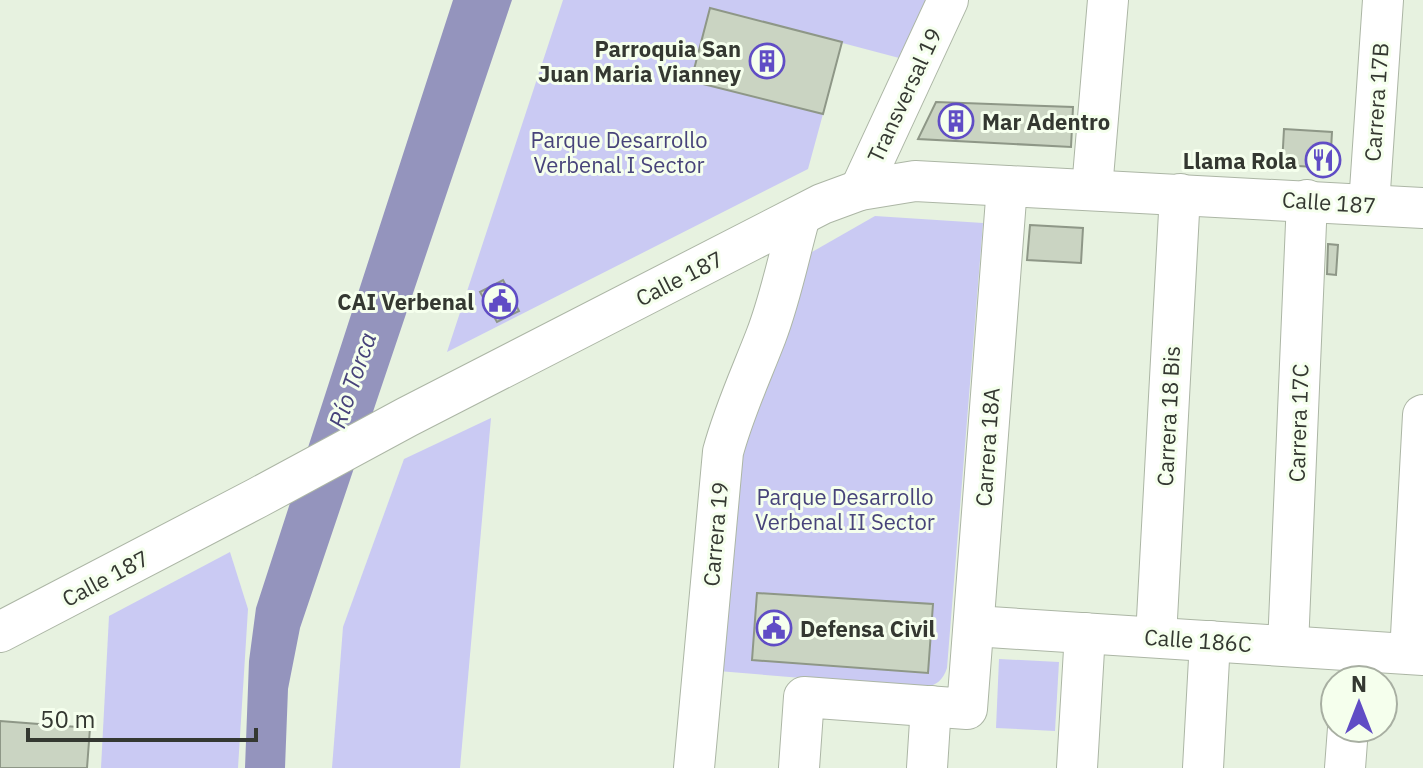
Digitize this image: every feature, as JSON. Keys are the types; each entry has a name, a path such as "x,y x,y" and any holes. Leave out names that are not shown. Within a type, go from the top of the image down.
{"street":[{"name":"Transversal 19","path":"860,190 948,0"},
{"path":"1092,189 1108,0"},
{"name":"Carrera 17B","path":"1369,205 1383,0"},
{"name":"Calle 187","path":"0,632 397,422 822,204 860,190 915,181 1423,208"},
{"name":"Carrera 18A","path":"927,768 974,626 1007,186"},
{"name":"Carrera 18 Bis","path":"1156,637 1180,194"},
{"name":"Carrera 17C","path":"1288,646 1307,200"},
{"name":"Carrera 19","path":"694,768 723,452 730,426 768,333 800,216"},
{"path":"726,254 747,257 764,267 772,284 775,309"},
{"path":"1416,654 1423,415"},
{"name":"Calle 186C","path":"974,626 1288,646 1349,664"},
{"path":"1077,768 1085,633"},
{"path":"1203,768 1210,641"},
{"name":"Calle 186C","path":"1358,664 1416,654"},
{"path":"799,768 804,697 949,708"},
{"path":"1345,768 1347,744"}],"green space":[{"name":"Parque Desarrollo Verbenal I Sector","path":"563,0 927,0 903,59 710,8 692,81 823,114 808,169 447,352"},
{"name":"Parque Desarrollo Verbenal II Sector","path":"875,216 983,223 947,668 939,681 924,688 718,671 732,477 780,356 802,274 812,252"},
{"path":"491,418 460,768 332,768 343,627 404,459"},
{"path":"230,552 248,609 238,768 101,768 109,616"},
{"path":"999,659 1059,662 1055,731 996,728"}],"water":[{"name":"Río Torca","path":"453,0 512,0 300,628 288,689 285,768 245,768 249,661 256,608"}],"building":[{"name":"Parroquia San Juan Maria Vianney","path":"710,8 842,42 823,114 691,81"},
{"path":"936,102 1073,107 1071,147 918,139"},
{"path":"1284,129 1332,132 1330,168 1282,165"},
{"path":"1030,225 1083,228 1081,263 1027,260"},
{"path":"1328,244 1338,245 1336,275 1327,274"},
{"name":"CAI Verbenal","path":"503,280 519,311 497,322 480,292"},
{"path":"757,593 933,604 928,673 752,660"},
{"path":"0,721 90,728 87,768 0,768"}],"place":[{"name":"Parroquia San Juan Maria Vianney","path":"767,61"},
{"name":"Mar Adentro","path":"956,121"},
{"name":"Llama Rola","path":"1323,160"},
{"name":"CAI Verbenal","path":"500,301"},
{"name":"Defensa Civil","path":"774,628"}]}
